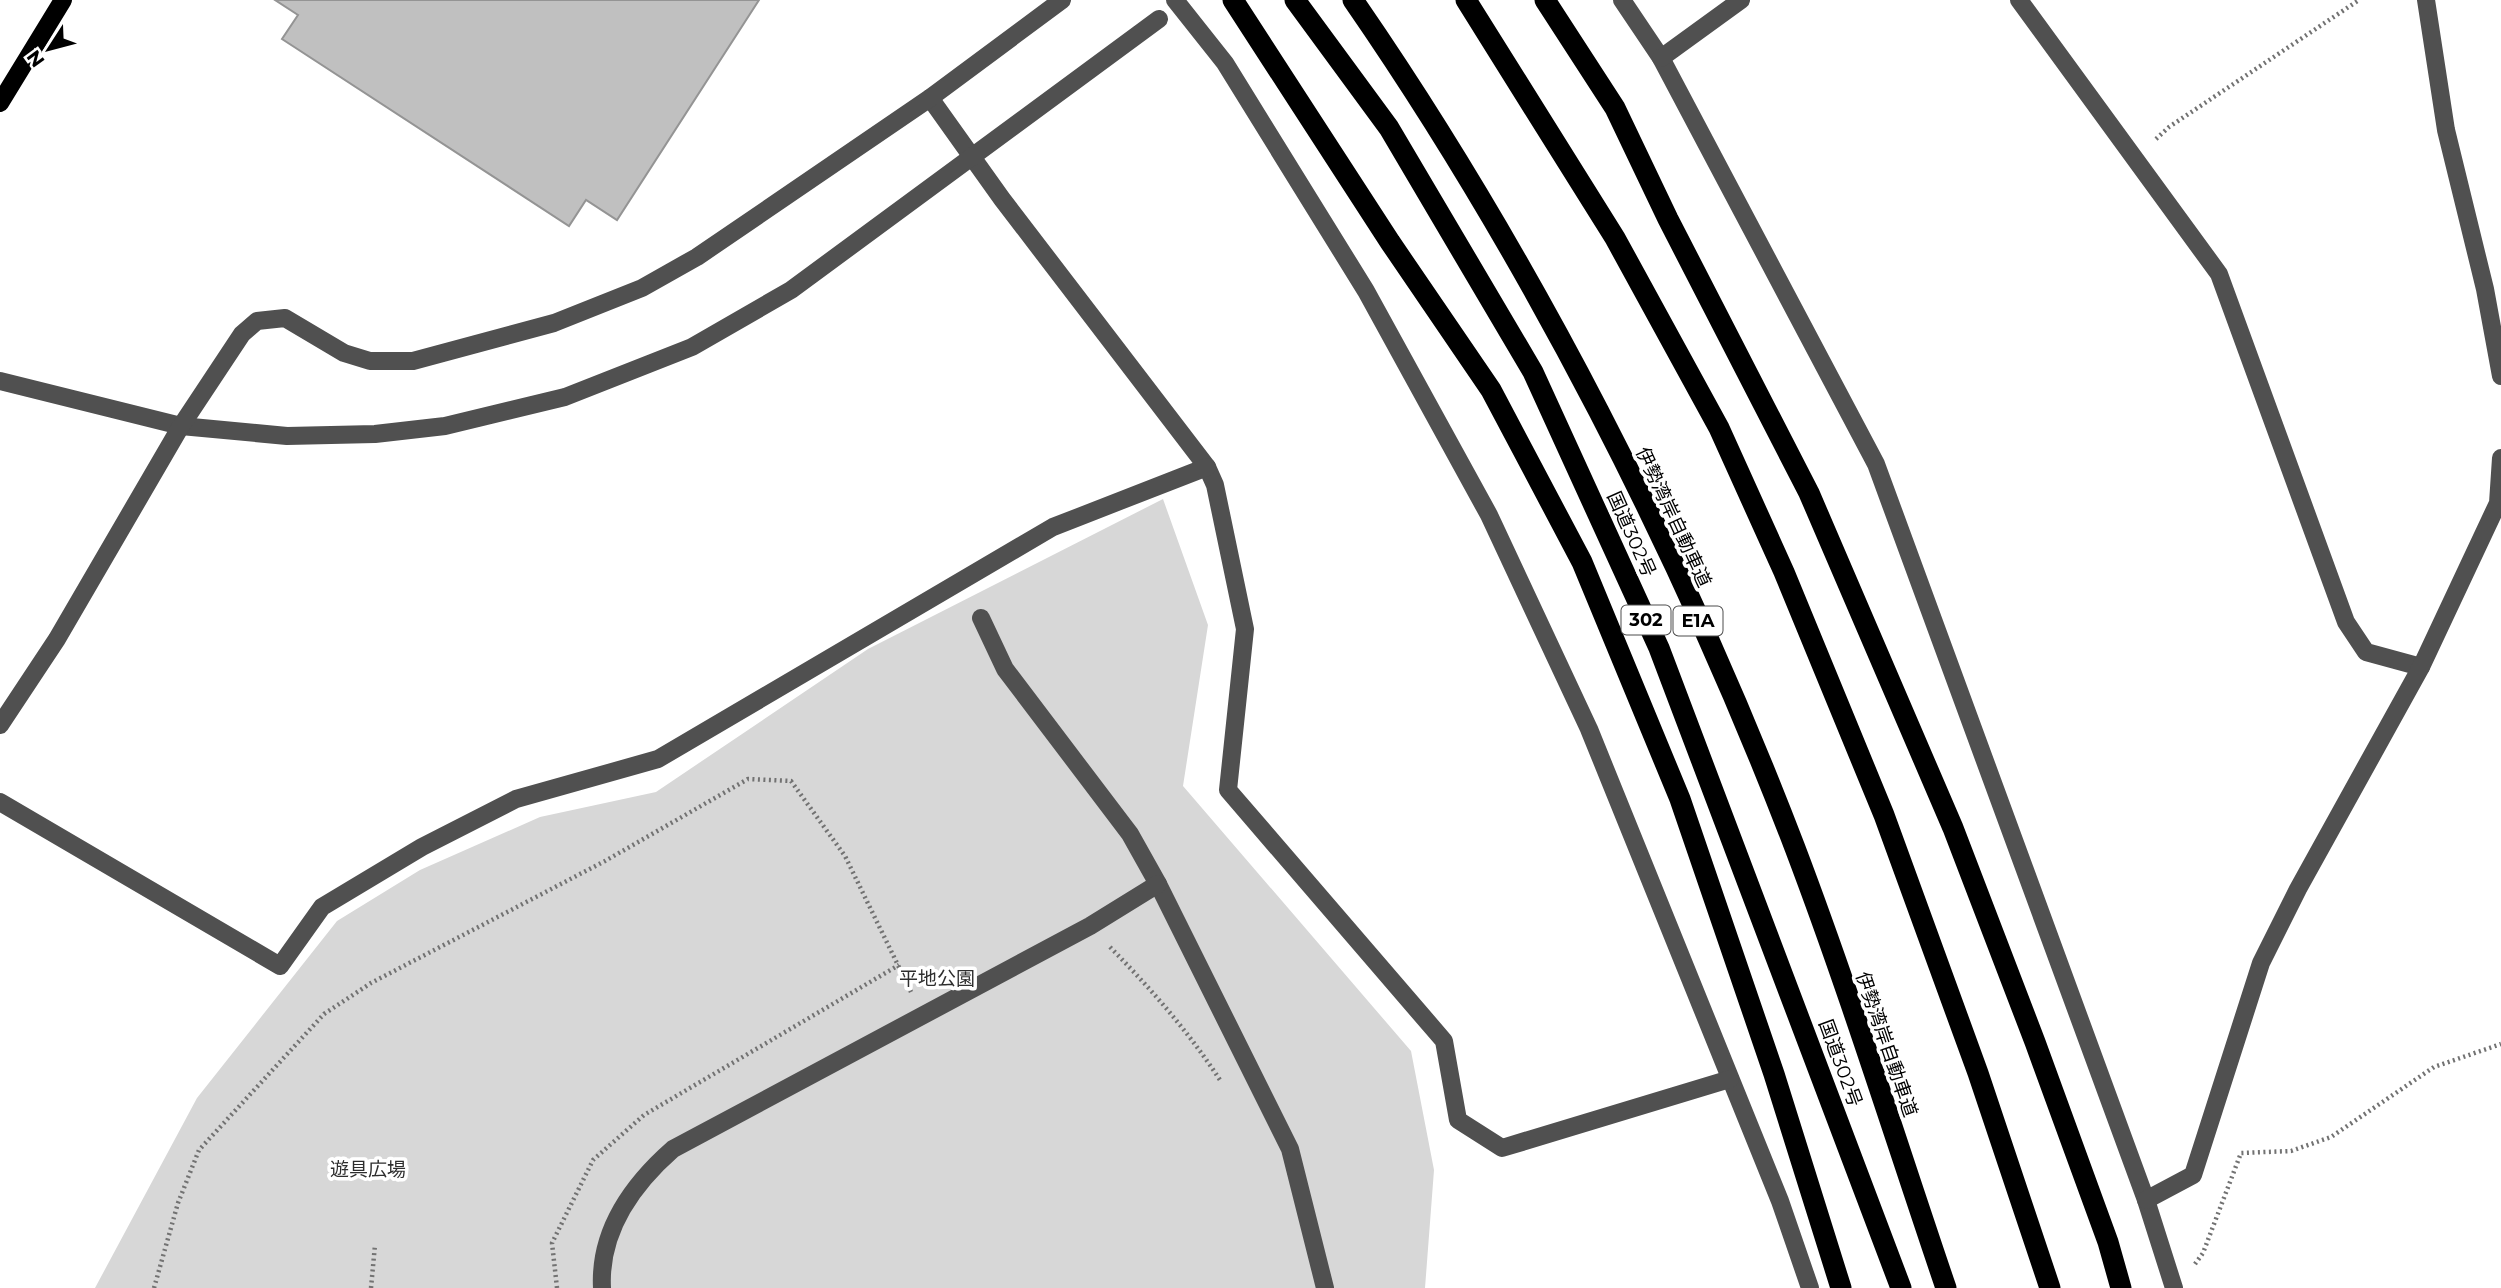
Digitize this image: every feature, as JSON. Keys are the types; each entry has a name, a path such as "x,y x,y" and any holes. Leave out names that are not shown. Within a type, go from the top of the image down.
{"highway":[{"path":"1233,0 1491,390 1583,562 1680,799 1774,1074 1841,1288"},
{"name":"国道302号","path":"1295,0 1389,128 1533,372 1659,648 1901,1288"},
{"name":"伊勢湾岸自動車道","path":"1353,0 1399,66 1521,269 1625,465 1706,637 1794,848 1946,1288"},
{"path":"1459,0 1596,219 1705,421 1786,596 1871,809 1971,1085 2038,1288"},
{"path":"1466,0 1615,238 1719,428 1784,572 1884,815 1978,1073 2050,1288"},
{"path":"1545,0 1615,108 1668,219 1809,493 1953,828 2045,1067 2108,1242 2121,1288"}],"main road":[{"path":"0,103 64,0"}],"street":[{"path":"0,725 57,639 181,426 242,334 257,321 285,318 344,353 370,361 413,360 554,323 642,288 697,257 930,98 1062,0"},
{"path":"1175,0 1224,64 1366,291 1489,515 1590,729 1780,1201 1810,1288"},
{"path":"1622,0 1661,58 1876,464 2146,1200 2172,1282"},
{"path":"1661,58 1741,0"},
{"path":"2019,0 2219,274 2346,622 2366,652 2421,667"},
{"path":"2426,0 2446,130 2485,289 2501,376"},
{"path":"0,381 181,426 287,436 375,435 445,426 565,397 692,347 791,290 1160,19"},
{"path":"930,98 1002,199 1207,467 1215,485 1245,629 1228,790 1444,1041 1458,1119 1502,1148 1730,1080"},
{"path":"2146,1200 2193,1175 2261,963 2298,889 2421,667 2498,503 2501,458"},
{"path":"0,802 280,966 322,907 422,847 516,799 657,759 1053,527 1207,467"},
{"path":"981,618 1005,669 1130,834 1158,884 1290,1149 1325,1288"},
{"path":"602,1288 601,1274 611,1233 622,1205 646,1173 673,1149 1090,926 1158,884"}],"path":[{"path":"2134,159 2169,127 2359,0"},
{"path":"154,1288 178,1203 198,1150 324,1014 371,983 605,861 748,779 791,781 845,856 922,1017"},
{"path":"1090,926 1155,993 1196,1043 1225,1086"},
{"path":"2172,1282 2194,1265 2203,1253 2241,1153 2291,1151 2331,1137 2434,1067 2501,1044"},
{"path":"371,1288 374,1245"}],"green space":[{"name":"平地公園","path":"1163,499 1208,625 1183,786 1411,1051 1434,1170 1425,1288 95,1288 197,1098 337,921 420,870 540,817 656,792 868,649"}],"building":[{"path":"275,0 759,0 617,220 586,200 569,226 282,39 298,15"}],"park label":[{"name":"遊具広場","path":"368,1169"}]}
